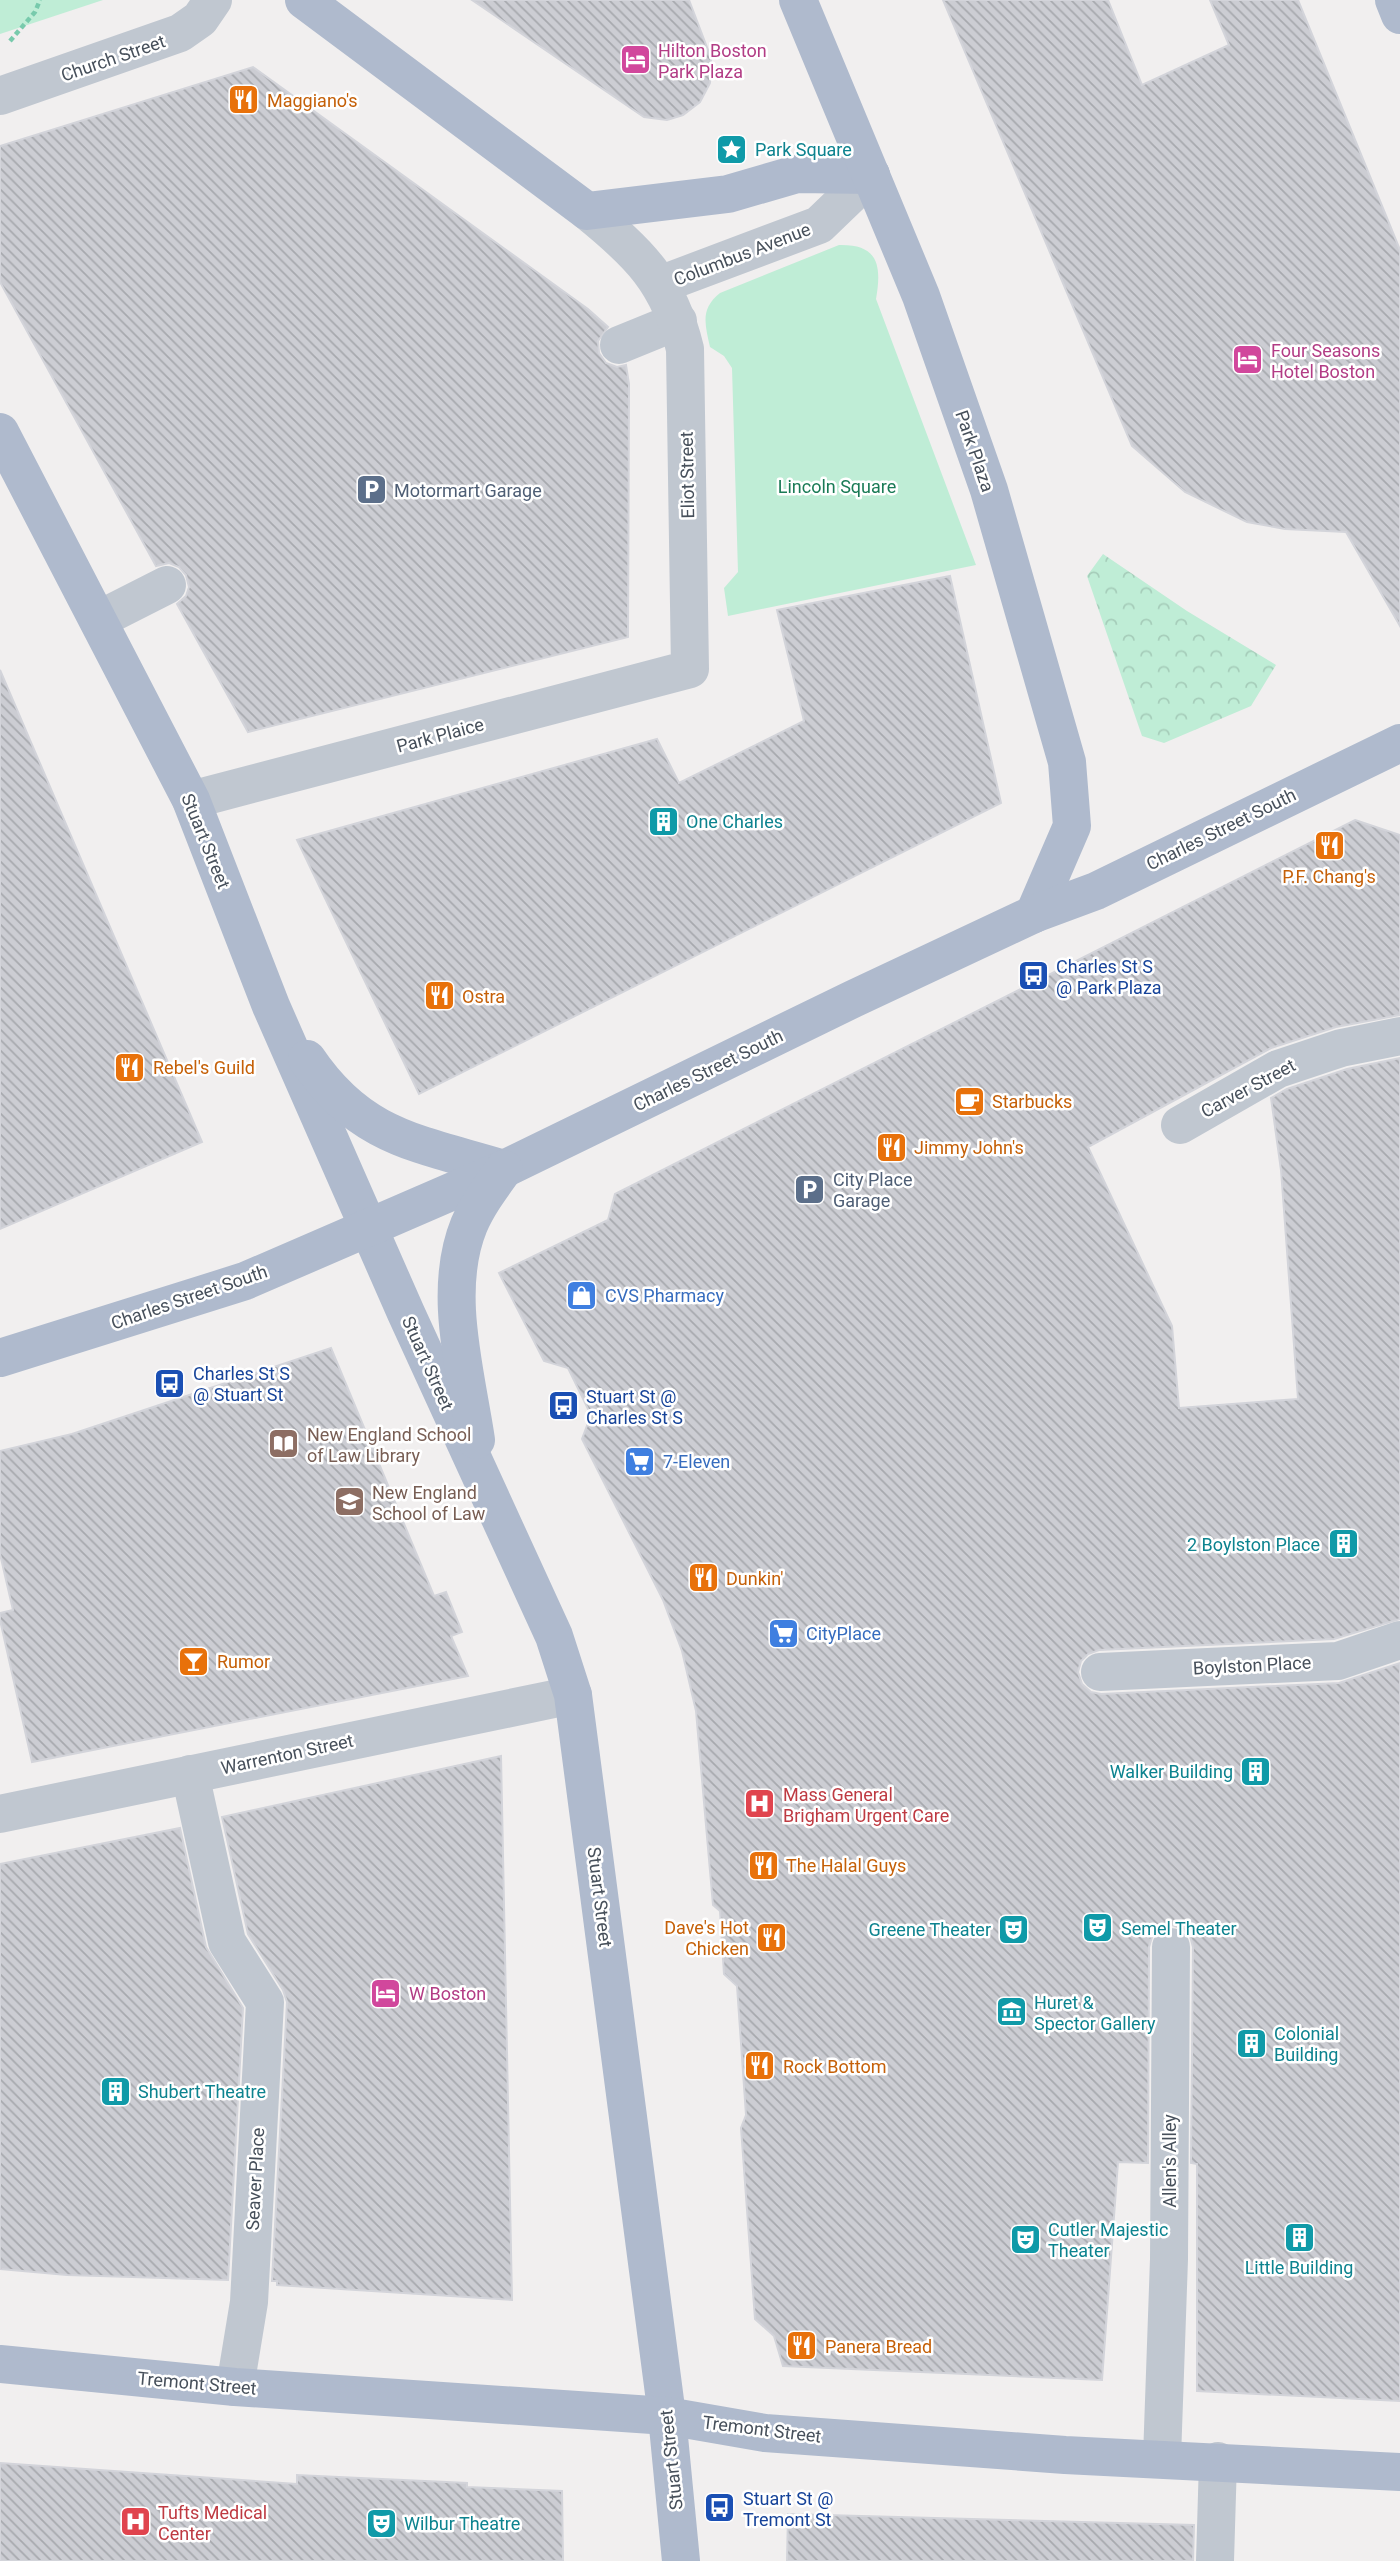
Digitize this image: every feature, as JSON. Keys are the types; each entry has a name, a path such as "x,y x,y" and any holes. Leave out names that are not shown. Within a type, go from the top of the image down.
{"main road":[{"name":"Columbus Avenue","path":"304,0 587,211"},
{"name":"Park Plaza","path":"798,0 921,296 989,490 1067,762 1072,826 1034,914"},
{"path":"1394,0 1400,15"},
{"path":"587,211 728,194 797,174 871,175"},
{"name":"Stuart Street","path":"0,432 191,800 271,1006 554,1636 573,1695 667,2416 681,2561"},
{"name":"Charles Street South","path":"0,1358 245,1281 504,1169 1034,914 1096,891 1400,743"},
{"path":"271,1006 317,1073 355,1114 382,1130 413,1143 504,1169 482,1200 469,1226 460,1257 457,1288 483,1483"},
{"name":"Tremont Street","path":"0,2364 235,2387 667,2416 765,2433 1065,2455 1400,2472"}],"street":[{"name":"Church Street","path":"0,96 180,33 201,19 212,0"},
{"name":"Columbus Avenue","path":"587,211 645,261 662,284 819,225 871,175"},
{"name":"Eliot Street","path":"662,284 678,321 685,349 690,669"},
{"path":"619,345 678,321"},
{"path":"99,620 167,585"},
{"name":"Park Plaice","path":"191,800 690,669"},
{"name":"Carver Street","path":"1180,1125 1278,1069 1341,1048 1400,1036"},
{"name":"Boylston Place","path":"1100,1672 1338,1661 1400,1640"},
{"name":"Warrenton Street","path":"0,1814 573,1695"},
{"name":"Seaver Place","path":"190,1774 227,1942 265,2002 249,2302 235,2387"},
{"name":"Allen's Alley","path":"1162,2458 1169,2259 1171,1947"},
{"path":"1215,2561 1218,2461"}],"path":[{"path":"2,50 24,28 40,0"}],"green space":[{"path":"0,0 103,0 0,34"},
{"name":"Lincoln Square","path":"839,245 862,248 874,259 878,276 876,299 976,565 728,616 724,588 738,572 732,368 724,356 710,347 707,311 720,293"},
{"path":"1103,554 1187,611 1276,665 1251,706 1164,743 1142,736 1087,576"}],"building":[{"name":"Hilton Boston Park Plaza","path":"472,0 689,0 711,58 710,83 700,102 683,115 667,120 644,117"},
{"name":"Four Seasons Hotel Boston","path":"943,0 1108,0 1142,85 1229,45 1210,0 1298,0 1400,250 1400,626 1346,532 1285,529 1247,522 1185,492 1132,446"},
{"name":"Motormart Garage","path":"253,67 588,309 608,327 598,341 599,353 606,363 617,367 626,365 629,384 628,637 248,732 177,604 186,596 189,587 186,575 179,567 169,563 156,566 0,282 0,146"},
{"name":"One Charles","path":"950,576 1001,803 419,1094 297,840 657,739 679,783 804,721 777,610"},
{"path":"0,670 202,1142 0,1229"},
{"path":"1355,820 1400,835 1400,1015 1336,1027 1271,1048 1088,1147 1172,1326 1179,1408 1298,1399 1281,1170 1271,1098 1287,1089 1347,1069 1400,1058 1400,1619 1334,1639 1099,1650 1088,1654 1081,1661 1078,1672 1082,1684 1091,1692 1101,1694 1339,1683 1400,1663 1400,2401 1197,2391 1197,2164 1191,2163 1193,1947 1190,1936 1181,1928 1172,1925 1160,1928 1152,1937 1149,1947 1148,2163 1118,2162 1102,2380 783,2366 774,2336 755,2319 741,2128 746,2115 737,1986 724,1974 720,1911 713,1905 696,1711 682,1651 663,1600 582,1439 591,1415 568,1368 544,1361 499,1273 608,1220 615,1194"},
{"path":"331,1348 434,1596 446,1592 462,1632 451,1636 468,1676 32,1762 0,1620 0,1613 13,1610 0,1554 0,1451 72,1434"},
{"name":"W Boston","path":"501,1756 512,2300 277,2285 277,2281 272,2281 287,2002 283,1990 248,1934 222,1817"},
{"name":"Shubert Theatre","path":"180,1828 206,1947 243,2008 228,2280 67,2275 0,2269 0,1864"},
{"path":"0,2463 297,2484 297,2475 467,2483 467,2487 562,2491 563,2561 0,2561"},
{"path":"788,2514 1194,2525 1193,2561 787,2561"}],"place":[{"name":"Hilton Boston Park Plaza","path":"635,60"},
{"name":"Maggiano's","path":"244,100"},
{"name":"Park Square","path":"732,149"},
{"name":"Four Seasons Hotel Boston","path":"1248,360"},
{"name":"Motormart Garage","path":"371,490"},
{"name":"One Charles","path":"663,821"},
{"name":"P.F. Chang's","path":"1329,846"},
{"name":"Charles St S @ Park Plaza","path":"1033,976"},
{"name":"Ostra","path":"439,996"},
{"name":"Rebel's Guild","path":"130,1067"},
{"name":"Starbucks","path":"969,1101"},
{"name":"Jimmy John's","path":"891,1147"},
{"name":"City Place Garage","path":"810,1189"},
{"name":"CVS Pharmacy","path":"582,1295"},
{"name":"Charles St S @ Stuart St","path":"170,1383"},
{"name":"Stuart St @ Charles St S","path":"563,1406"},
{"name":"New England School of Law Library","path":"284,1444"},
{"name":"7-Eleven","path":"640,1461"},
{"name":"New England School of Law","path":"349,1502"},
{"name":"2 Boylston Place","path":"1343,1544"},
{"name":"Dunkin'","path":"703,1578"},
{"name":"CityPlace","path":"783,1633"},
{"name":"Rumor","path":"194,1661"},
{"name":"Walker Building","path":"1256,1771"},
{"name":"Mass General Brigham Urgent Care","path":"760,1804"},
{"name":"The Halal Guys","path":"763,1865"},
{"name":"Semel Theater","path":"1098,1928"},
{"name":"Greene Theater","path":"1014,1929"},
{"name":"Dave's Hot Chicken","path":"772,1937"},
{"name":"W Boston","path":"386,1993"},
{"name":"Huret & Spector Gallery","path":"1011,2012"},
{"name":"Colonial Building","path":"1251,2043"},
{"name":"Rock Bottom","path":"760,2066"},
{"name":"Shubert Theatre","path":"115,2091"},
{"name":"Little Building","path":"1299,2237"},
{"name":"Cutler Majestic Theater","path":"1025,2239"},
{"name":"Panera Bread","path":"802,2346"},
{"name":"Stuart St @ Tremont St","path":"720,2508"},
{"name":"Tufts Medical Center","path":"135,2522"},
{"name":"Wilbur Theatre","path":"381,2523"}]}
